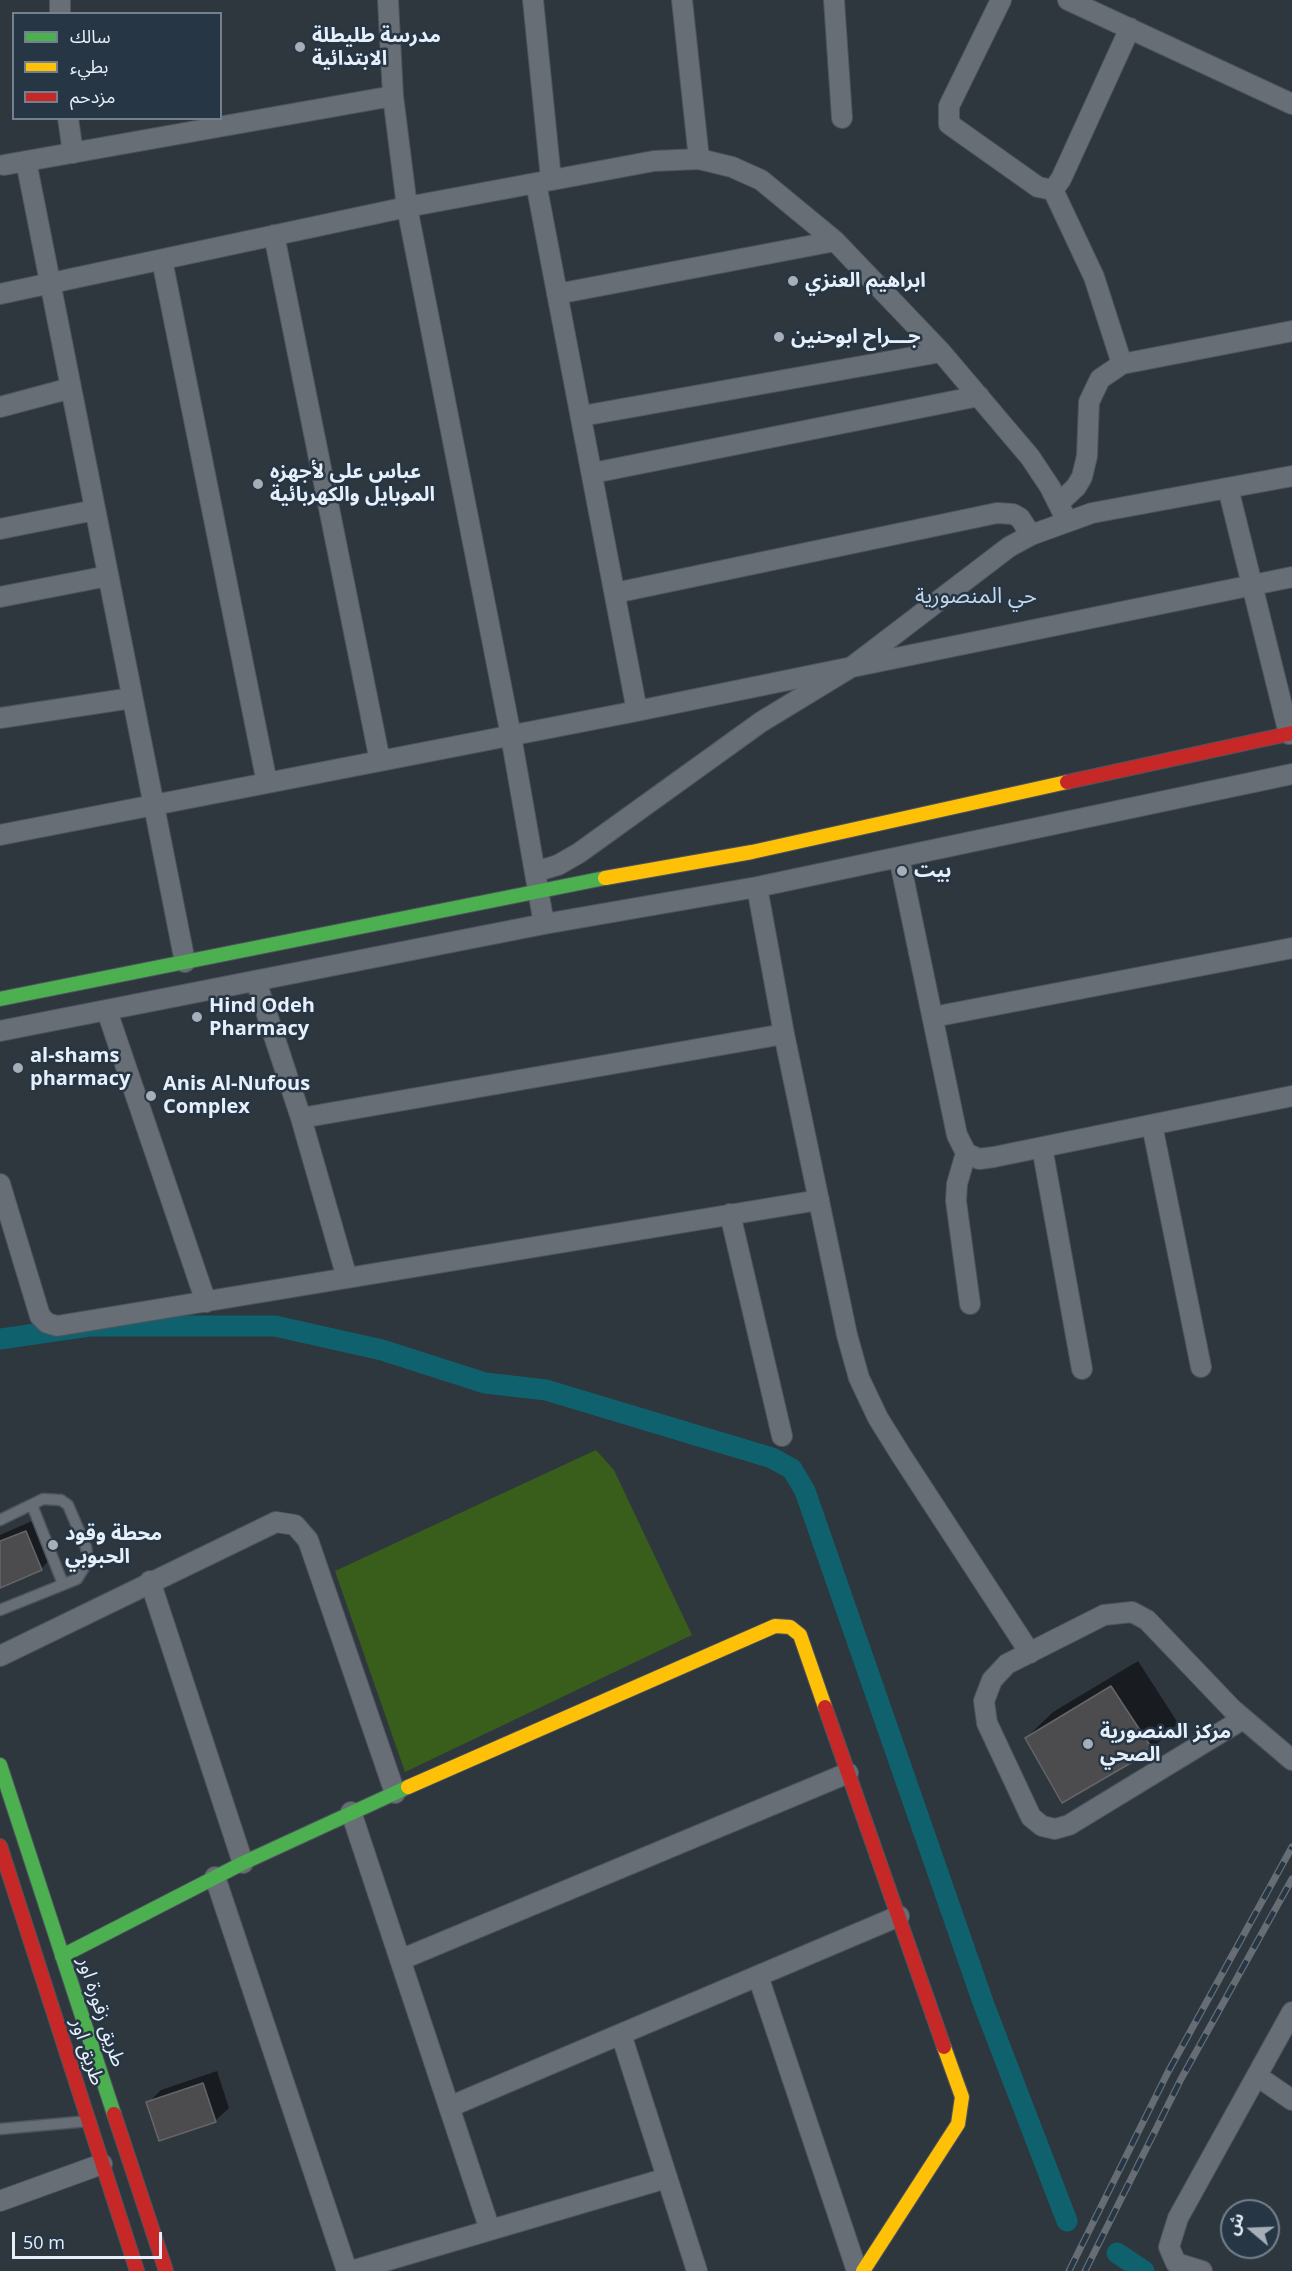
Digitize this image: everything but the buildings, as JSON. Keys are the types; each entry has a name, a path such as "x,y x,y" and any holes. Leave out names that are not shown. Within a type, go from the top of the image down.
{"street":[{"path":"388,0 393,96 407,207 511,736 544,924"},
{"path":"533,0 544,181 556,294 582,416 637,711"},
{"path":"682,0 699,159"},
{"path":"834,0 842,118"},
{"path":"1001,0 949,106 949,123 1038,187 1053,190"},
{"path":"1068,0 1292,104"},
{"path":"1053,190 1061,179 1130,28"},
{"path":"4,165 393,96"},
{"path":"68,120 73,153"},
{"path":"0,294 407,207 654,160 699,159 732,167 760,180 835,241 941,352 979,396 1030,457 1063,512"},
{"path":"26,161 185,962"},
{"path":"1053,190 1094,277 1122,364"},
{"path":"274,235 380,762"},
{"path":"556,294 835,241"},
{"path":"162,260 267,783"},
{"path":"537,881 761,722 854,666 1009,547 1031,535 1063,512 1082,477 1087,456 1089,402 1100,379 1122,364 1292,331"},
{"path":"582,416 941,352"},
{"path":"0,407 71,388"},
{"path":"593,473 979,396"},
{"path":"1063,512 1092,513 1292,476"},
{"path":"0,999 185,962 537,881 752,852 904,816 1291,734 1228,488"},
{"path":"0,529 95,510"},
{"path":"615,593 997,513 1013,514 1020,518 1031,535"},
{"path":"0,597 108,576"},
{"path":"0,835 637,711 1292,577"},
{"path":"0,718 132,698"},
{"path":"0,1031 544,924 757,887 1292,774"},
{"path":"899,857 957,1135 966,1153 979,1159 1292,1096"},
{"path":"757,887 784,1034 847,1335 859,1378 878,1418 1030,1653"},
{"path":"933,1017 1292,948"},
{"path":"256,981 301,1118 347,1278"},
{"path":"107,1011 206,1302"},
{"path":"301,1118 784,1034"},
{"path":"1152,1125 1201,1367"},
{"path":"1042,1147 1082,1369"},
{"path":"966,1153 960,1168 956,1201 970,1304"},
{"path":"0,1184 40,1316 47,1323 57,1326 819,1200"},
{"path":"730,1214 782,1436"},
{"path":"0,1656 150,1581 276,1522 295,1525 303,1531 308,1540 395,1792"},
{"path":"150,1581 243,1863"},
{"path":"1243,1719 1069,1825 1049,1828 1031,1817 984,1713 987,1690 998,1671 1104,1615 1132,1612 1147,1620 1243,1719 1292,1760"},
{"path":"62,1956 243,1863 395,1792 779,1626 790,1627 800,1635 960,2088 963,2107 958,2124 863,2271"},
{"name":"طريق زقورة اور","path":"0,1765 166,2271"},
{"path":"400,1960 848,1773"},
{"path":"351,1812 490,2230"},
{"name":"طريق اور","path":"0,1846 138,2271"},
{"path":"215,1877 349,2271 667,2178"},
{"path":"448,2107 899,1916"},
{"path":"758,1976 857,2271"},
{"path":"1202,2271 1176,2263 1169,2247 1178,2218 1292,2012"},
{"path":"621,2034 697,2271"},
{"path":"1257,2076 1292,2100"},
{"path":"0,2201 102,2164"}],"lane":[{"path":"0,1520 49,1498 64,1502 86,1547 86,1568 77,1579 0,1610"},
{"path":"32,1505 63,1584"},
{"path":"0,2129 89,2121"}],"green space":[{"path":"596,1450 614,1470 692,1635 405,1772 335,1571"}],"waterway":[{"path":"0,1339 89,1326 275,1326 382,1350 485,1383 546,1390 772,1458 792,1469 805,1491 984,2005 1067,2221"},
{"path":"1117,2253 1144,2271"}],"railway":[{"path":"1069,2271 1168,2072 1292,1847"},
{"path":"1085,2271 1181,2079 1292,1879"}],"traffic: fast":[{"path":"0,999 605,878"},
{"path":"0,1765 114,2114"},
{"path":"62,1956 243,1863 408,1787"}],"traffic: slow":[{"path":"605,878 752,852 1067,782"},
{"path":"408,1787 775,1626 790,1627 800,1635 825,1707"},
{"path":"863,2271 958,2124 962,2097 944,2047"}],"traffic: jam":[{"path":"1067,782 1292,733"},
{"path":"825,1707 944,2047"},
{"path":"0,1846 137,2271"},
{"path":"114,2114 166,2271"}],"place":[{"name":"مدرسة طليطلة الابتدائية","path":"300,47"},
{"name":"ابراهيم العنزي","path":"793,281"},
{"name":"جـــراح ابوحنين","path":"779,337"},
{"name":"عباس علي لأجهزه الموبايل والكهربائية","path":"258,484"},
{"name":"بيت","path":"902,871"},
{"name":"Hind Odeh Pharmacy","path":"197,1017"},
{"name":"al-shams pharmacy","path":"18,1068"},
{"name":"Anis Al-Nufous Complex","path":"151,1096"},
{"name":"محطة وقود الحبوبي","path":"53,1545"},
{"name":"مركز المنصورية الصحي","path":"1088,1744"}],"district":[{"name":"حي المنصورية","path":"976,597"}]}
